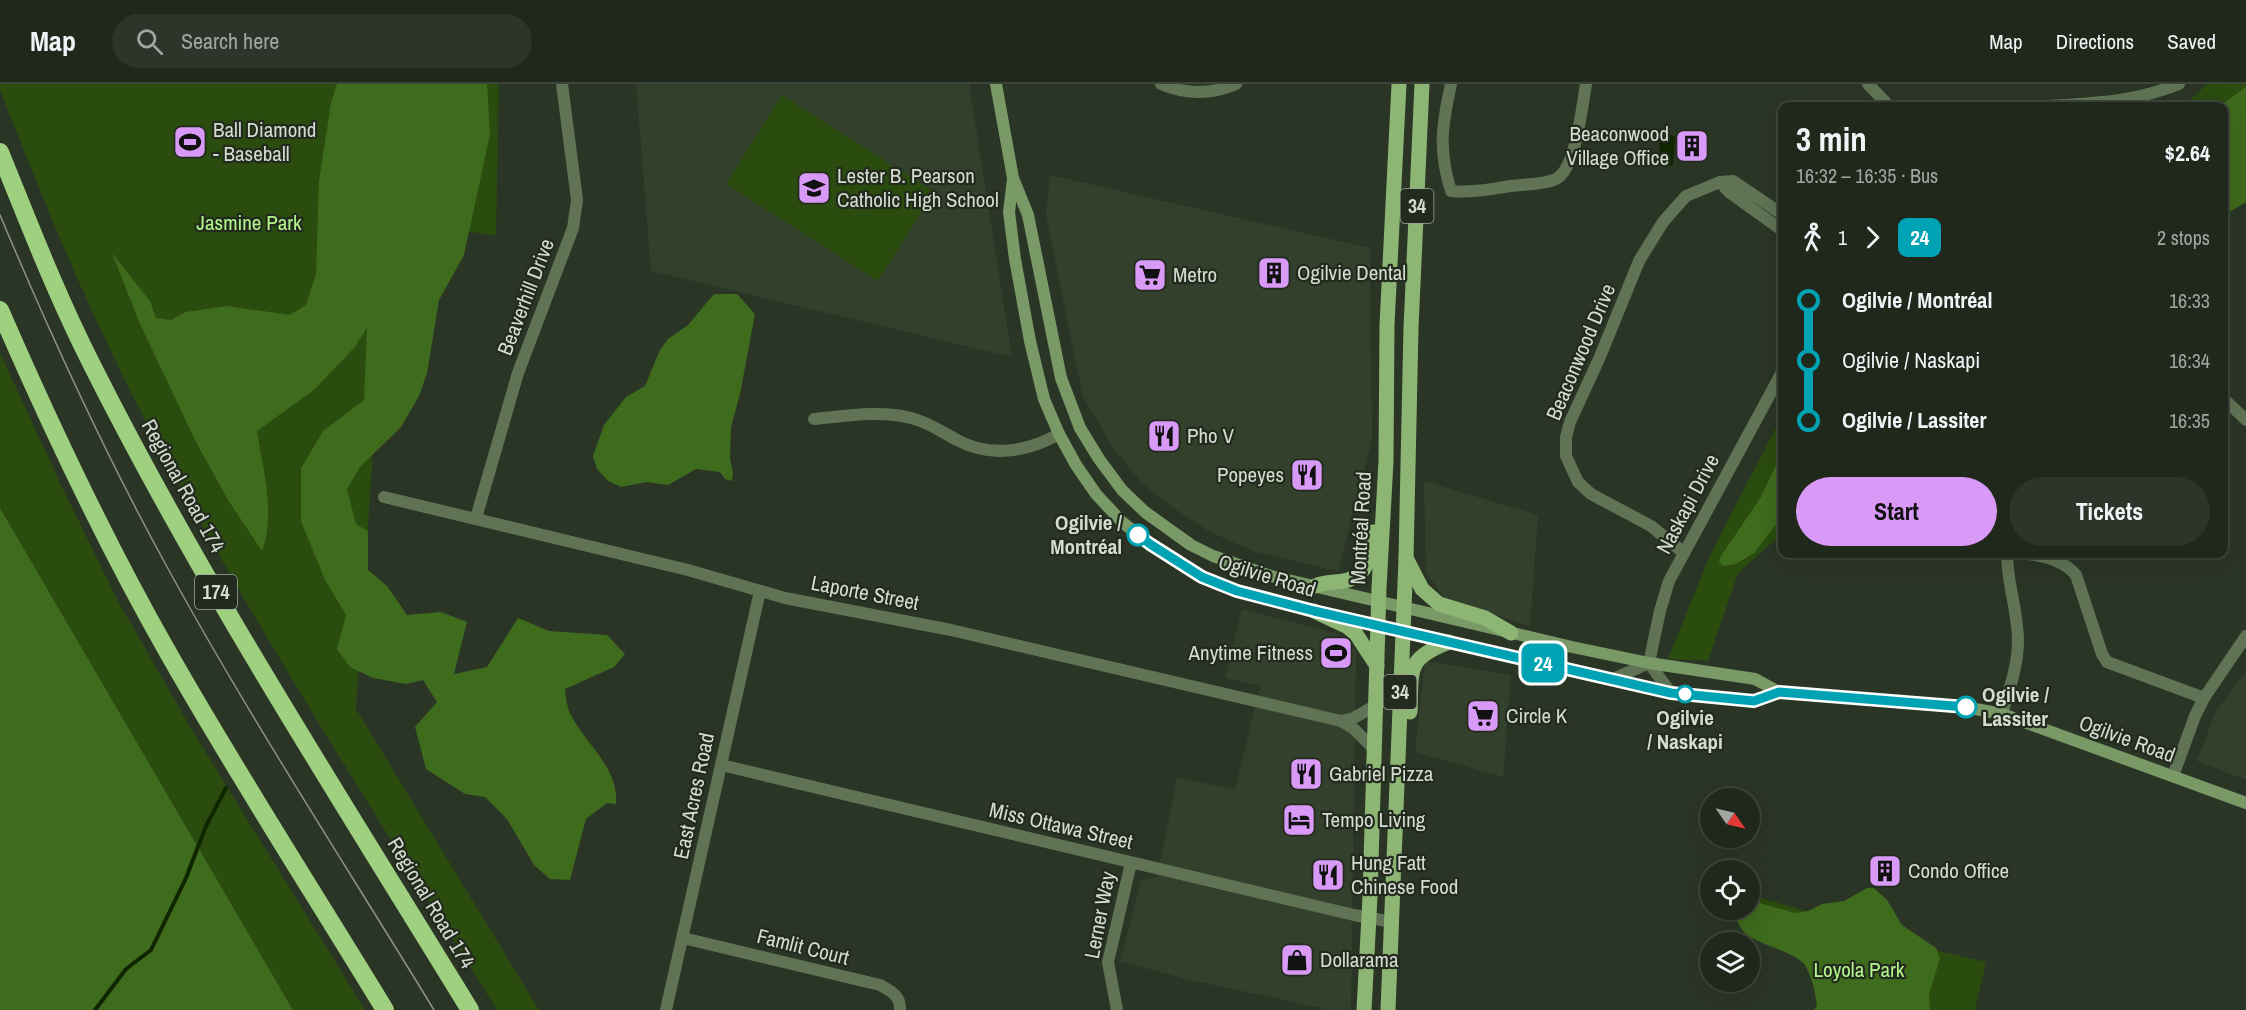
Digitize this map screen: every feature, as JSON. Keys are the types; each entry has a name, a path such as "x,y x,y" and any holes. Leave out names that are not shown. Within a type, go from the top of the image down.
{"highway":[{"name":"Regional Road 174","path":"0,152 33,235 91,363 138,452 216,593 470,1010"},
{"path":"0,310 73,470 165,647 223,747 385,1010"}],"main road":[{"name":"Ogilvie Road","path":"996,84 1013,178 1028,215 1061,378 1080,428 1122,490 1145,512 1191,545 1222,560 1271,576 1649,663 1755,679 1779,692 1970,708 2002,714 2246,803"},
{"name":"Montréal Road","path":"1364,1010 1386,461 1387,325 1399,84"},
{"name":"Montréal Road","path":"1388,1010 1406,558 1411,328 1422,84"},
{"name":"Ogilvie Road","path":"1013,178 1009,212 1029,341 1044,399 1059,434 1076,465 1096,494 1122,522 1150,544 1202,577 1219,585 1402,632 1671,693 1754,701 1779,692"},
{"path":"1387,325 1411,328"},
{"path":"1315,586 1349,579 1365,568 1369,561 1378,484 1386,461"},
{"path":"1406,558 1422,589 1439,604 1485,618 1511,633"},
{"path":"1314,611 1348,627 1356,634 1377,666"},
{"path":"1398,752 1408,724 1412,670 1415,662 1431,649 1449,642"}],"street":[{"name":"Beaverhill Drive","path":"476,518 518,373 573,228 577,200 562,84"},
{"path":"1161,84 1192,94 1220,91 1236,84"},
{"path":"1451,84 1442,128 1444,169 1451,191 1464,193 1541,183 1555,179 1564,173 1572,154 1586,84"},
{"path":"1868,84 1885,102"},
{"path":"2108,102 2152,94 2179,84"},
{"path":"1720,182 1733,181 1778,211"},
{"path":"1720,182 1729,192 1778,227"},
{"name":"Beaconwood Drive","path":"1684,553 1652,526 1591,494 1578,482 1566,456 1566,437 1570,422 1647,246 1663,222 1686,196 1720,182"},
{"name":"Naskapi Drive","path":"1649,663 1660,611 1670,581 1778,379"},
{"path":"2228,403 2246,420"},
{"path":"814,419 884,414 912,418 960,442 985,450 1012,452 1043,443 1059,434"},
{"name":"Laporte Street","path":"384,497 688,570 760,591 951,630 1341,721 1354,729 1374,749"},
{"path":"2002,714 2015,670 2018,640 2007,558"},
{"path":"2050,558 2069,568 2076,575 2102,654 2107,662 2204,698"},
{"name":"East Acres Road","path":"666,1010 684,938 760,591"},
{"path":"2173,776 2204,698 2246,636"},
{"path":"1613,679 1649,663 1671,693"},
{"path":"1341,721 1352,719 1376,705"},
{"name":"Miss Ottawa Street","path":"721,765 1131,863 1392,922"},
{"name":"Lerner Way","path":"1118,1010 1110,981 1108,962 1131,863"},
{"name":"Famlit Court","path":"684,938 880,986 894,992 900,1004 900,1010"}],"shaded area":[{"name":"Lester B. Pearson Catholic High School","path":"636,84 969,84 1012,357 651,271"},
{"path":"1668,133 1675,137 1673,165 1665,166 1659,164 1660,136"},
{"path":"1050,175 1370,248 1372,440 1338,571 1256,552 1210,532 1175,509 1142,483 1114,449 1083,397 1046,215"},
{"path":"1424,481 1538,515 1530,626 1445,599 1426,572"},
{"path":"1242,609 1335,633 1356,651 1351,1010 1330,1010 1186,979 1120,961 1141,880 1157,877 1177,777 1235,790 1260,686 1225,678"},
{"path":"1425,661 1511,675 1503,777 1415,752"},
{"path":"2246,672 2246,780 2197,761 2216,711"}],"green space":[{"name":"Jasmine Park","path":"0,84 499,84 496,236 388,218 356,709 539,1010 497,1010 267,638 180,485 101,330 32,171 0,90"},
{"path":"337,84 487,84 490,134 464,255 439,300 427,373 419,396 401,427 360,467 347,489 356,524 368,531 368,570 387,586 407,615 441,612 467,622 454,674 487,667 518,618 549,631 607,635 625,654 614,667 565,689 570,714 607,768 616,791 616,804 607,803 586,819 570,880 550,879 534,865 507,819 485,797 465,794 426,769 415,727 437,702 423,680 406,684 373,678 350,667 337,649 346,615 325,580 301,521 301,468 323,431 364,400 367,328 354,348 314,390 257,431 268,507 266,537 262,551 228,500 196,442 140,324 112,253 150,301 156,318 171,320 186,312 227,306 290,315 306,305 316,274 319,181 331,103"},
{"path":"2207,84 2246,84 2246,194 2228,125 2228,102 2188,102"},
{"path":"2246,87 2246,202 2228,213 2228,102 2225,102"},
{"path":"782,95 934,192 878,281 726,184"},
{"path":"714,294 737,294 755,314 740,394 731,427 732,481 725,479 720,472 696,469 668,485 647,482 621,487 608,481 597,469 593,456 604,425 626,397 645,386 660,350 668,339 688,325"},
{"path":"0,353 118,601 192,730 365,1010 293,1010 0,508"},
{"path":"1778,424 1778,538 1738,573 1708,661 1668,659 1710,555"},
{"path":"1778,461 1778,522 1754,553 1736,564 1723,566 1719,562 1721,556 1761,497"},
{"path":"0,508 293,1010 0,1010"},
{"name":"Loyola Park","path":"1867,888 1874,888 1887,900 1902,925 1936,948 1940,958 1929,995 1930,1010 1814,1010 1817,1006 1815,995 1805,965 1795,957 1760,942 1760,932 1744,932 1737,920 1760,920 1760,903 1795,913 1808,911 1822,904 1844,901"},
{"name":"Loyola Park","path":"1760,897 1930,949 1986,962 1975,1010 1816,1010 1819,964 1760,918"}],"waterway":[{"path":"95,1010 126,969 151,950 186,878 206,826 226,788"}],"tram line":[{"path":"0,215 78,392 166,565 264,734 434,1010"}],"bus line":[{"name":"24","path":"1138,535 1202,577 1237,591 1314,611 1671,693 1754,701 1779,692 1966,707"}],"place":[{"name":"Ball Diamond - Baseball","path":"190,142"},
{"name":"Beaconwood Village Office","path":"1692,146"},
{"name":"Lester B. Pearson Catholic High School","path":"814,188"},
{"name":"Ogilvie Dental","path":"1274,273"},
{"name":"Metro","path":"1150,275"},
{"name":"Pho V","path":"1164,436"},
{"name":"Popeyes","path":"1307,475"},
{"name":"Ogilvie / Montréal","path":"1138,535"},
{"name":"Anytime Fitness","path":"1336,653"},
{"name":"Ogilvie / Naskapi","path":"1685,694"},
{"name":"Ogilvie / Lassiter","path":"1966,707"},
{"name":"Circle K","path":"1483,716"},
{"name":"Gabriel Pizza","path":"1306,774"},
{"name":"Tempo Living","path":"1299,820"},
{"name":"Condo Office","path":"1885,871"},
{"name":"Hung Fatt Chinese Food","path":"1328,875"},
{"name":"Dollarama","path":"1297,960"}]}
